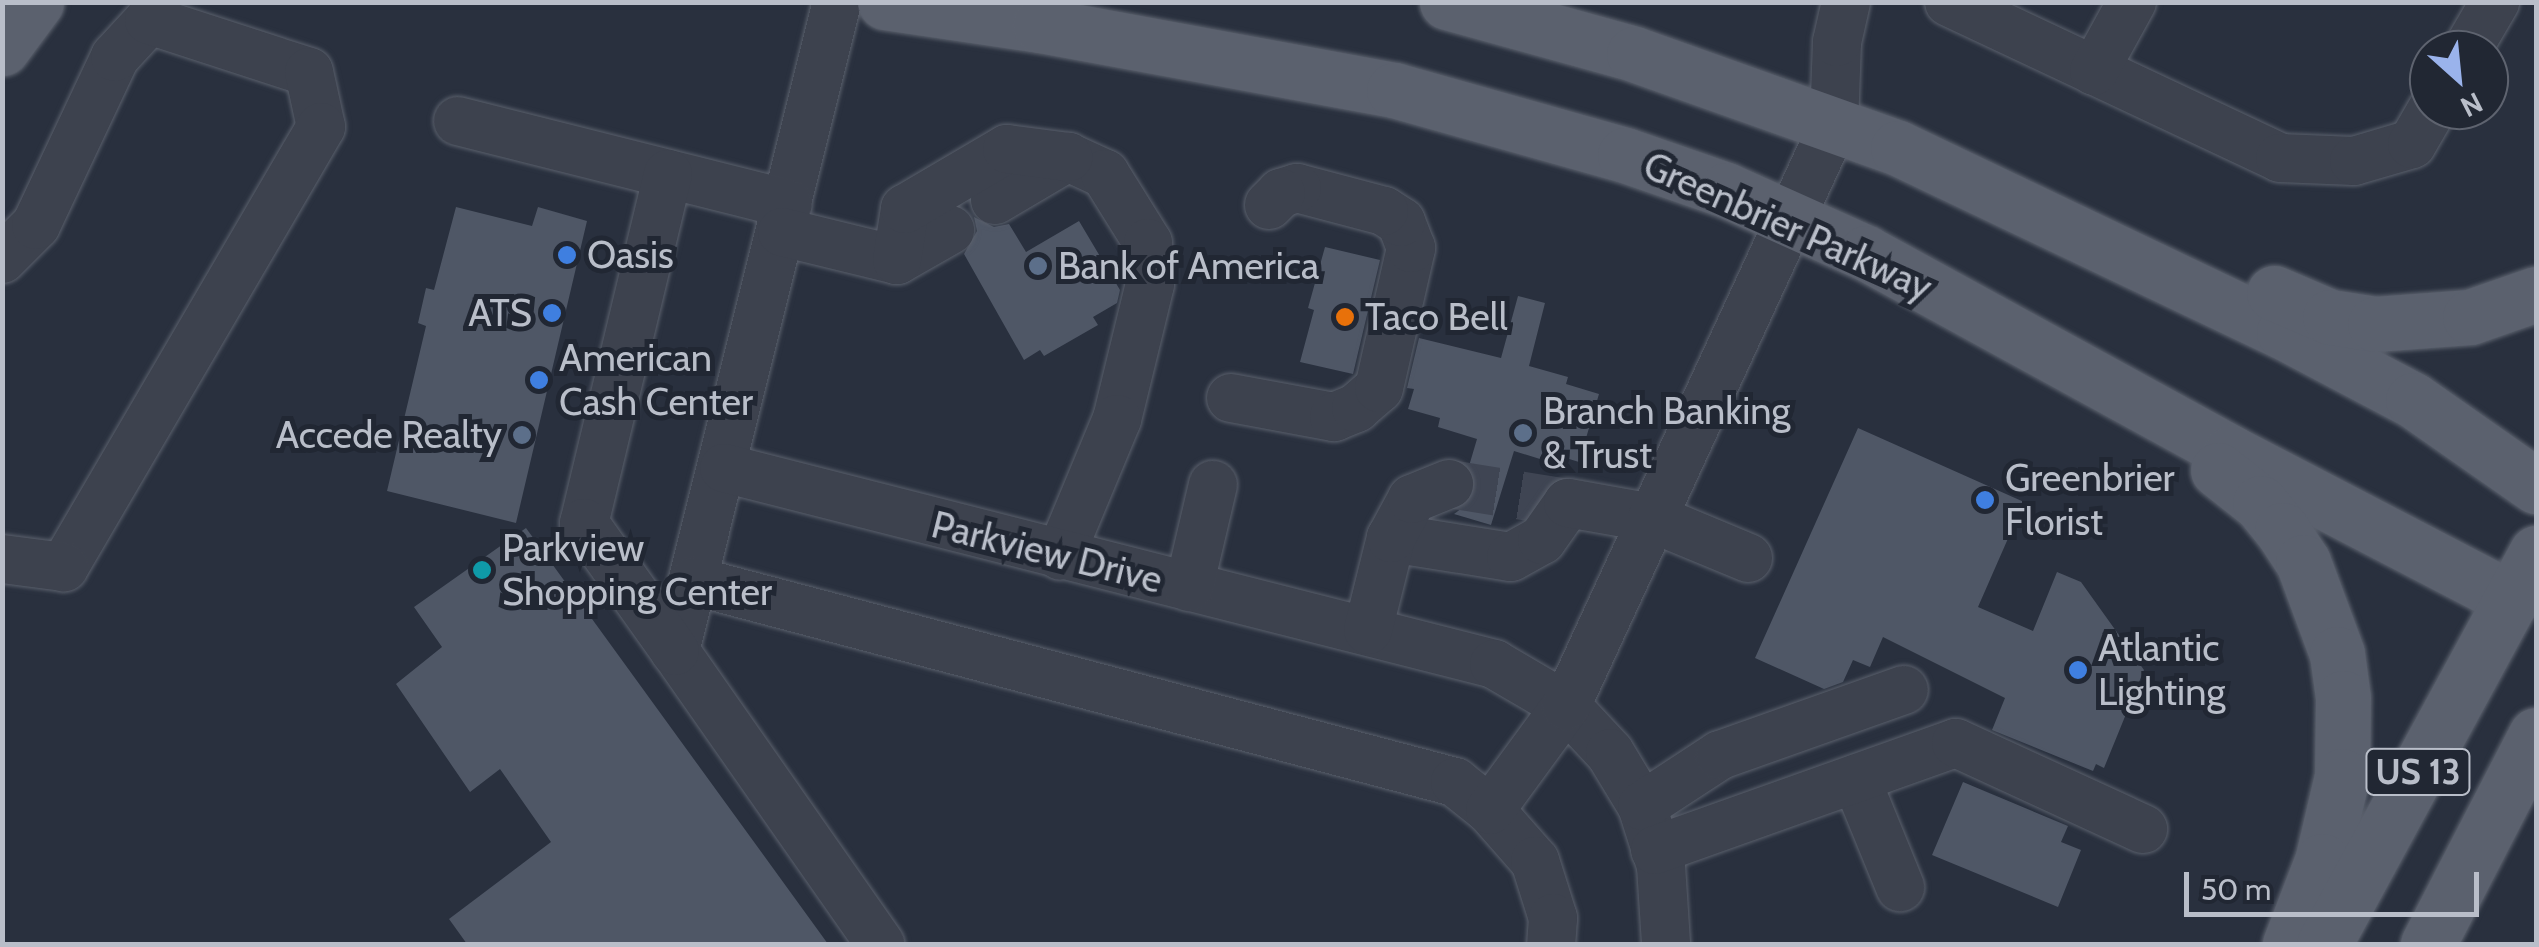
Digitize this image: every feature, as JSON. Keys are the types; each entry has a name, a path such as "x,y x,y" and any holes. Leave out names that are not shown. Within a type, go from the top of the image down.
{"main road":[{"path":"2,48 36,2"},
{"name":"Greenbrier Parkway","path":"885,2 1058,28 1394,90 1625,155 1790,218 1995,322 2230,453 2528,588"},
{"path":"1447,2 1634,54 1898,148 2108,246 2413,400 2536,486"},
{"path":"2108,246 2236,273 2330,317 2375,324 2421,324 2470,316 2536,294"},
{"path":"1995,322 2104,406 2236,482 2282,530 2303,562 2337,654 2345,741 2336,816 2290,944"},
{"name":"US 13","path":"2324,944 2528,588"},
{"name":"US 13","path":"2428,944 2536,735"}],"street":[{"path":"675,651 838,2"},
{"path":"1490,810 1566,706 1834,124 1836,42 1846,2"},
{"path":"1949,2 2280,158 2354,161 2412,144 2420,130"},
{"path":"2094,71 2132,2"},
{"path":"2479,30 2495,2"},
{"path":"2,258 36,224 114,57 149,20 308,72 321,126 64,567 2,559"},
{"path":"458,122 668,174 897,260"},
{"path":"897,260 905,209 1007,149 1068,157 1105,174 1148,243 1150,284 1117,419 1060,556"},
{"path":"995,200 1068,157"},
{"path":"668,174 584,523 880,944"},
{"path":"1231,398 1334,416 1356,408 1379,388 1411,248 1401,222 1384,211 1296,188 1281,193 1268,205"},
{"path":"897,260 950,230"},
{"name":"Parkview Drive","path":"724,468 1494,664 1566,706 1610,753 1649,828 1661,866 1666,944"},
{"path":"1368,630 1391,538 1412,499 1448,484"},
{"path":"1189,587 1212,485"},
{"path":"1391,538 1512,557 1542,540 1568,503 1652,518 1748,558"},
{"path":"694,581 1455,782 1490,810 1535,860 1553,918 1550,944"},
{"path":"1649,828 1720,756 1904,690"},
{"path":"1649,828 1856,778 1956,744 2143,829"},
{"path":"1856,778 1900,887"}],"building":[{"path":"456,207 532,226 538,207 587,221 516,523 387,491 426,326 418,323 426,288 434,290"},
{"name":"Bank of America","path":"974,217 994,227 1009,224 1026,252 1079,221 1120,290 1117,303 1093,317 1098,325 1044,356 1040,350 1024,360 964,254 977,231"},
{"name":"Taco Bell","path":"1325,247 1380,260 1353,374 1300,362 1314,310 1308,308"},
{"name":"Branch Banking & Trust","path":"1518,296 1545,303 1529,366 1568,377 1566,384 1599,394 1579,462 1543,451 1540,459 1514,451 1491,525 1454,514 1470,502 1476,489 1469,466 1477,439 1438,427 1440,418 1408,409 1414,389 1407,388 1419,338 1501,358"},
{"path":"1858,428 2024,502 1978,607 2033,631 2057,572 2081,582 2144,670 2104,768 2096,764 2093,771 1992,730 2005,698 1883,637 1870,667 1853,660 1843,682 1824,689 1755,658"},
{"name":"Parkview Shopping Center","path":"526,528 828,944 467,944 449,919 551,842 500,769 470,792 396,684 442,647 414,607"},
{"path":"1963,782 2068,826 2061,842 2081,850 2058,907 1932,855"}],"tunnel":[{"path":"1449,484 1568,503"}],"place":[{"name":"Oasis","path":"567,255"},
{"name":"Bank of America","path":"1038,266"},
{"name":"ATS","path":"552,313"},
{"name":"Taco Bell","path":"1345,317"},
{"name":"American Cash Center","path":"539,380"},
{"name":"Branch Banking & Trust","path":"1523,433"},
{"name":"Accede Realty","path":"522,435"},
{"name":"Greenbrier Florist","path":"1985,500"},
{"name":"Parkview Shopping Center","path":"482,570"},
{"name":"Atlantic Lighting","path":"2078,670"}]}
